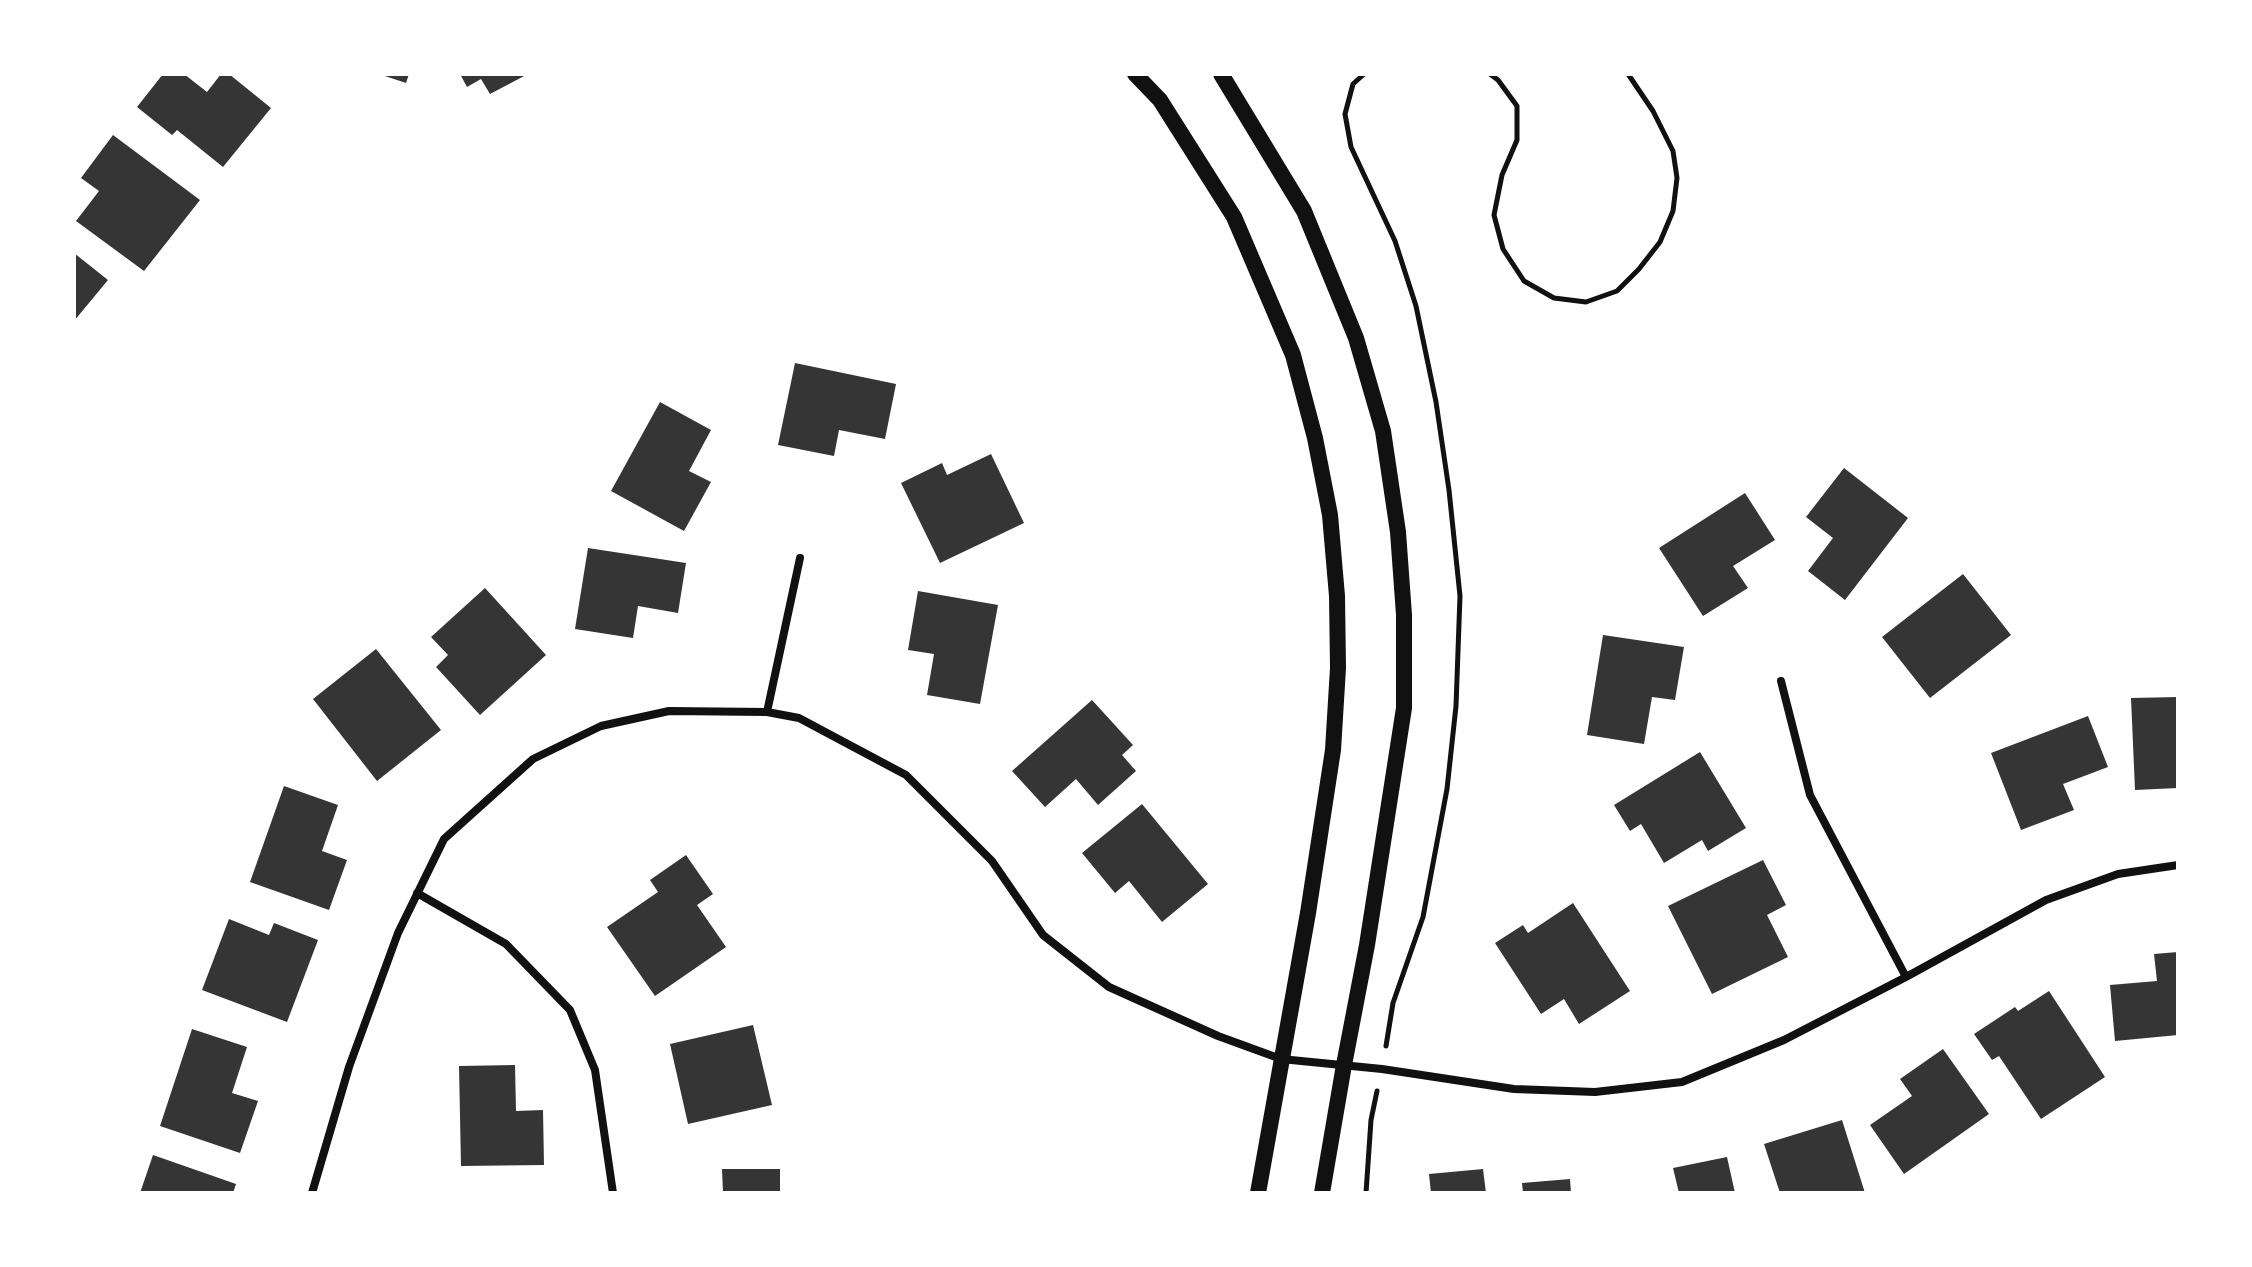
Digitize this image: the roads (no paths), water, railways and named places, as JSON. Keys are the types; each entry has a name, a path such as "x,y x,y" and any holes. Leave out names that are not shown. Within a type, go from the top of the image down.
{"main road":[{"path":"1135,74 1160,100 1234,217 1293,355 1315,438 1330,515 1337,596 1338,668 1333,750 1308,913 1258,1193"},
{"path":"1221,74 1304,211 1356,338 1383,431 1398,532 1404,615 1404,708 1367,945 1322,1193"}],"street":[{"path":"767,712 800,558"},
{"path":"1781,681 1810,795 1906,977"},
{"path":"312,1193 349,1067 398,933 444,839 533,759 601,726 669,711 767,712 799,718 906,775 992,861 1043,935 1109,987 1218,1036 1281,1059 1382,1069 1514,1089 1595,1092 1682,1082 1784,1040 2046,900 2118,874 2178,865"},
{"path":"417,893 506,944 570,1010 595,1070 613,1193"}]}
